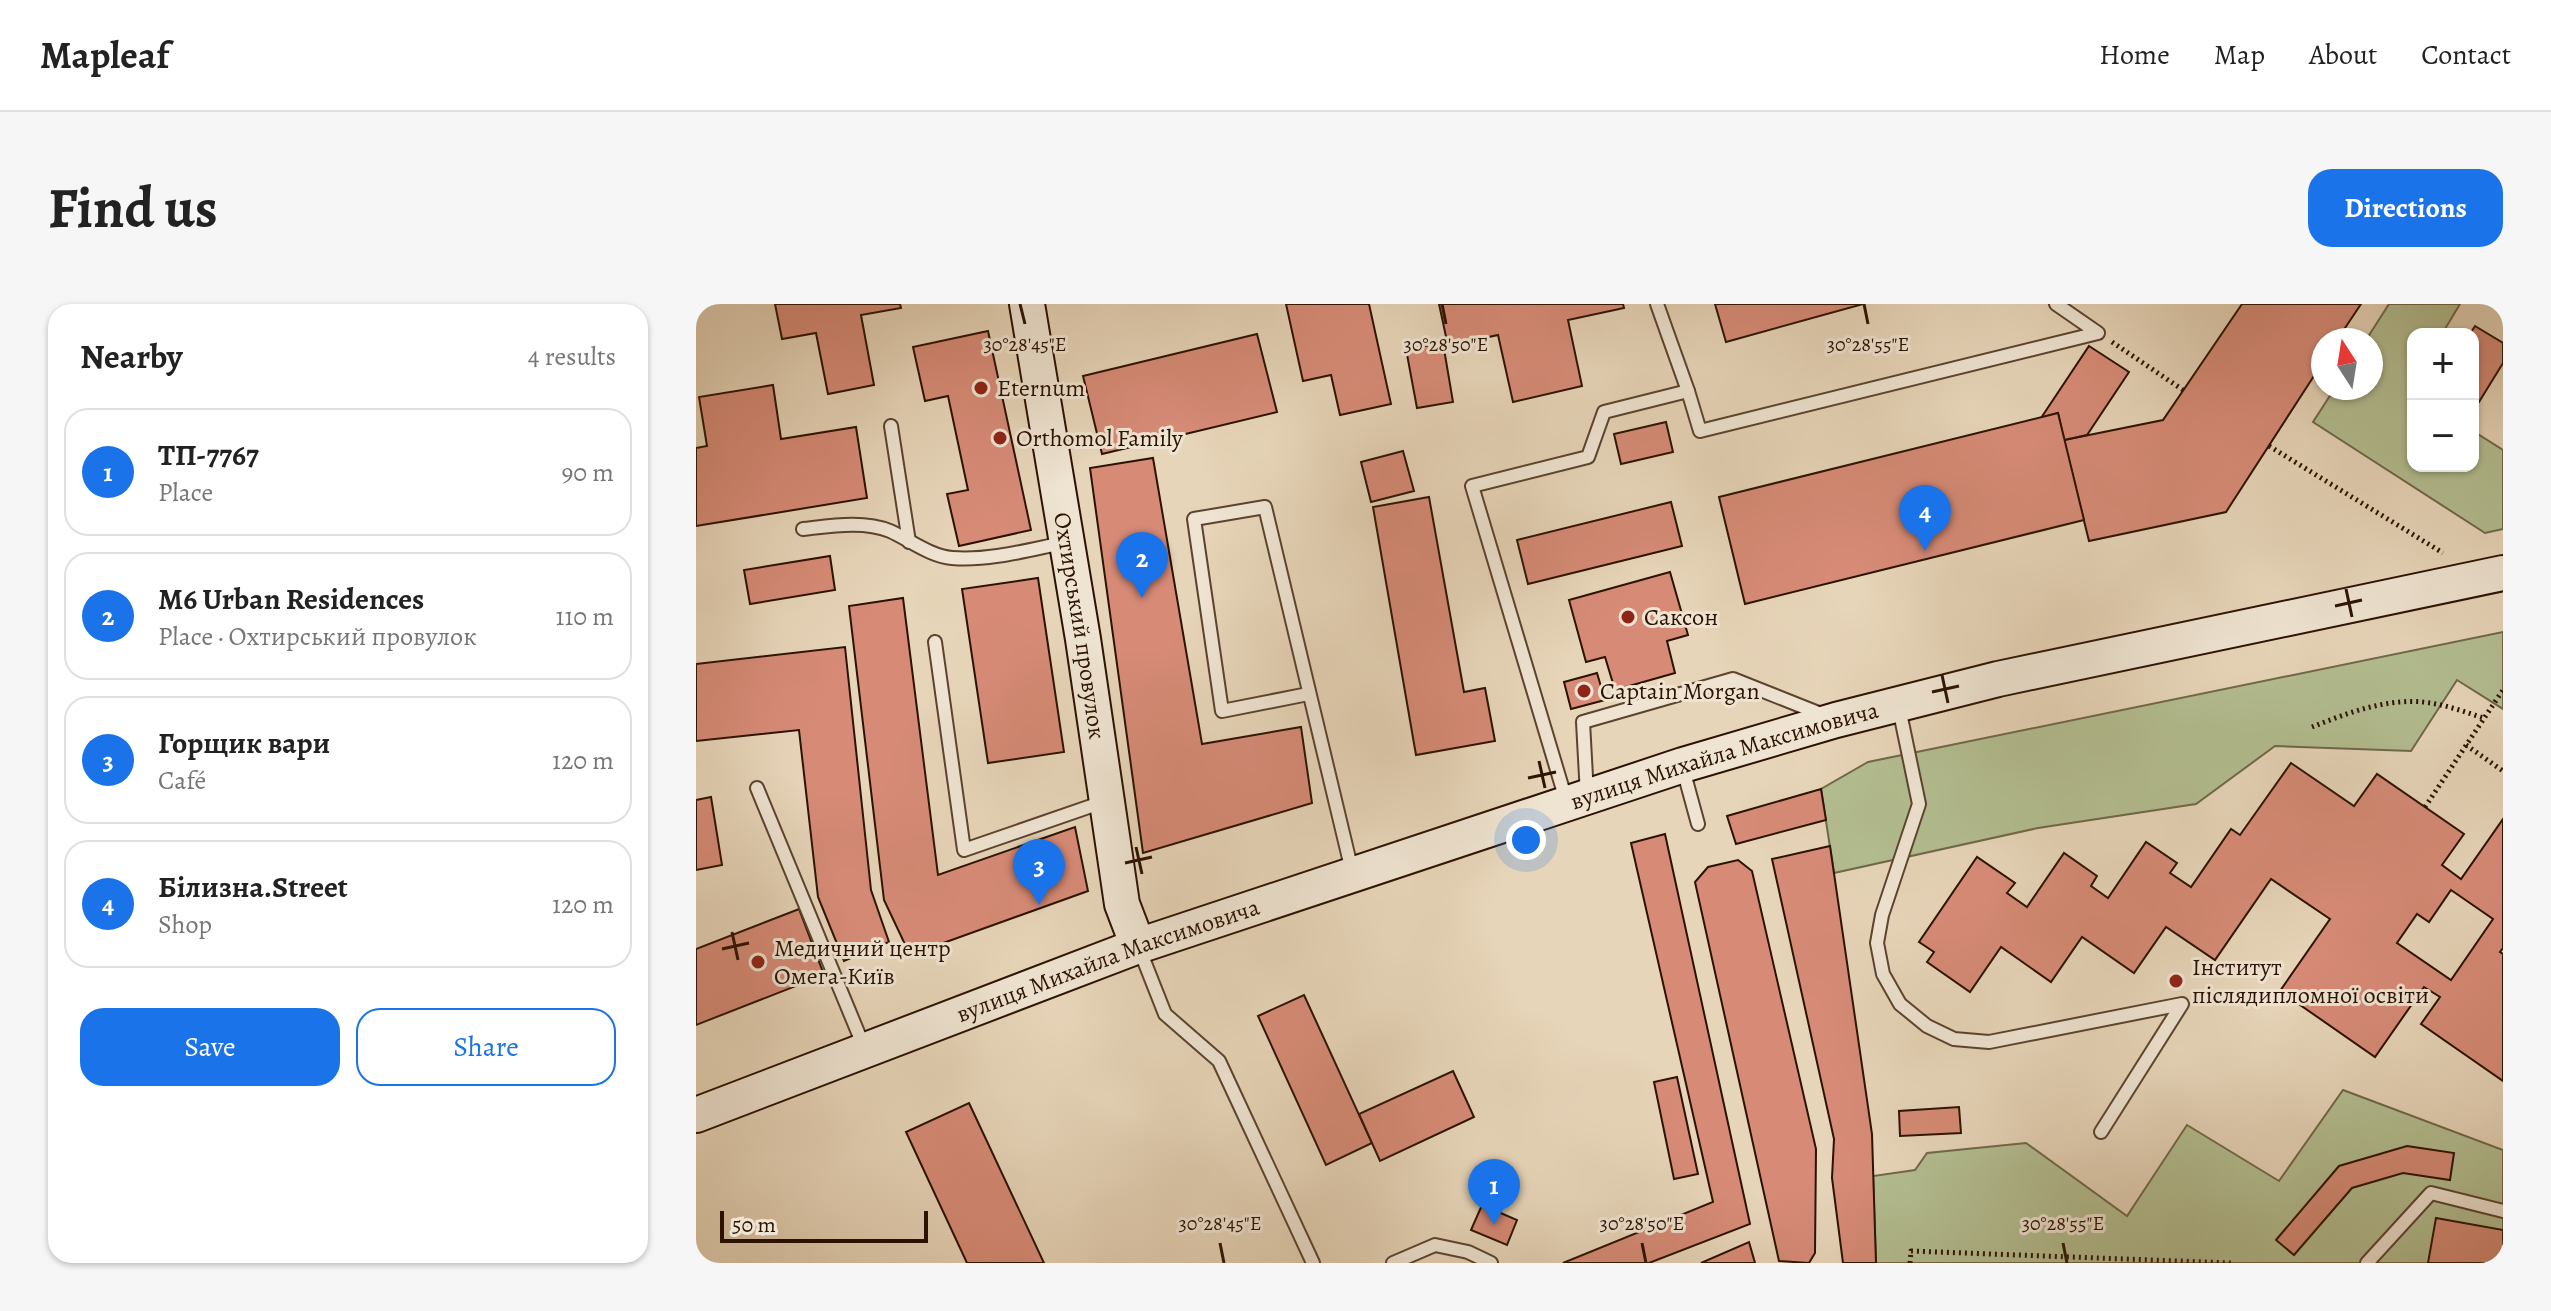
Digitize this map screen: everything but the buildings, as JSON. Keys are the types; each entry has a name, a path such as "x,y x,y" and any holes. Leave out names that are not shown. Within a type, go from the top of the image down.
{"main road":[{"name":"Охтирський провулок","path":"1027,304 1122,904 1138,946"},
{"name":"вулиця Михайла Максимовича","path":"696,1115 1138,946 1683,765 1836,720 1998,679 2503,573"}],"lane":[{"path":"1657,304 1700,431 2098,333"},
{"path":"2056,304 2098,333"},
{"path":"1577,800 1472,486 1588,457 1604,412 1688,391"},
{"path":"891,426 909,542"},
{"path":"1308,694 1222,711 1194,519 1265,507 1353,874"},
{"path":"803,529 842,524 887,530 950,558 989,556 1067,542"},
{"path":"935,642 964,850 1107,800"},
{"path":"1577,800 1583,722 1733,679 1836,720"},
{"path":"1898,704 1919,804 1882,915 1877,943 1883,974 1900,1004 1927,1026 1954,1039 1989,1042 2182,1004 2101,1132"},
{"path":"1683,765 1698,824"},
{"path":"757,788 865,1050"},
{"path":"1138,946 1165,1014 1219,1061 1313,1263"},
{"path":"2367,1263 2431,1193 2503,1211"},
{"path":"1393,1263 1435,1245 1468,1252 1491,1263"}],"path":[{"path":"2098,333 2183,390"},
{"path":"2269,446 2443,553"},
{"path":"2425,807 2503,690"},
{"path":"2312,727 2348,712 2390,703 2433,703 2484,718"},
{"path":"2466,745 2503,771"},
{"path":"1910,1263 1911,1251 2231,1263"}],"green space":[{"path":"2389,304 2460,304 2446,328 2407,328 2407,472 2479,472 2479,435 2503,450 2503,529 2485,533 2313,422 2327,400 2383,400 2383,328 2374,328"},
{"path":"2503,632 2503,709 2457,680 2411,751 2275,746 2196,804 2038,828 1834,873 1821,789 1868,762"},
{"path":"2343,1090 2503,1150 2503,1263 1876,1263 1873,1176 1915,1170 1927,1153 2026,1143 2127,1216 2187,1125 2279,1181"}],"place":[{"name":"Eternum","path":"981,388"},
{"name":"Orthomol Family","path":"1000,438"},
{"name":"Білизна.Street","path":"1925,551"},
{"name":"M6 Urban Residences","path":"1142,598"},
{"name":"Саксон","path":"1628,617"},
{"name":"Captain Morgan","path":"1584,691"},
{"name":"Горщик вари","path":"1039,905"},
{"name":"Медичний центр Омега-Київ","path":"758,962"},
{"name":"Інститут післядипломної освіти","path":"2176,981"},
{"name":"ТП-7767","path":"1494,1225"}]}
